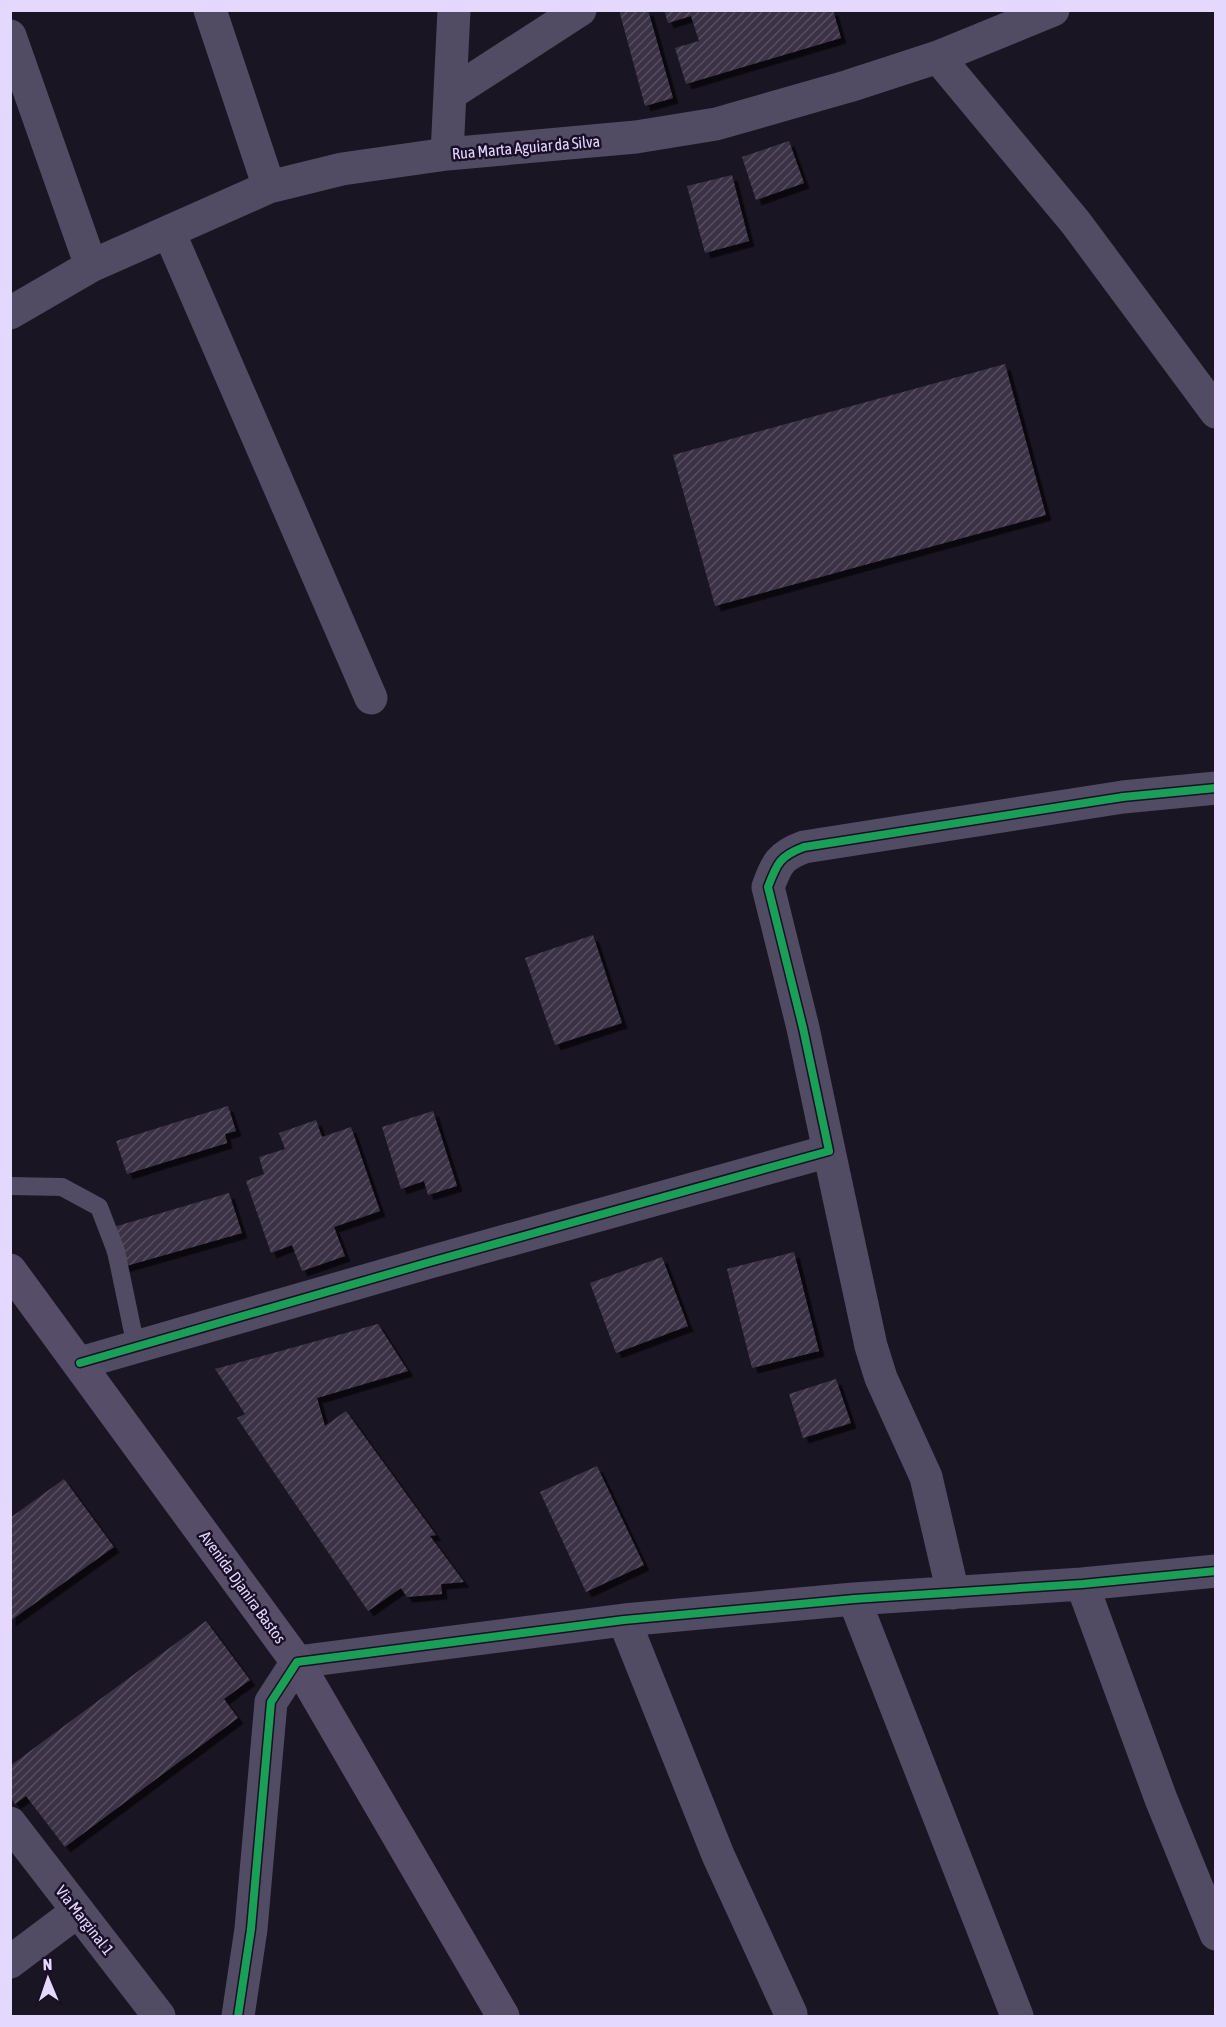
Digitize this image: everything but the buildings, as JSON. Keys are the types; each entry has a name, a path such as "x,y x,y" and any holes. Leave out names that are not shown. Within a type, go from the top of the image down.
{"main road":[{"name":"Avenida Djanira Bastos","path":"10,1270 297,1662 502,2016"}],"street":[{"path":"210,10 269,188"},
{"path":"447,154 454,10"},
{"path":"450,94 580,10"},
{"name":"Rua Marta Aguiar da Silva","path":"10,313 91,266 269,188 342,169 447,154 636,137 716,124 849,86 938,57 1053,10"},
{"path":"10,36 91,266"},
{"path":"938,57 1076,223 1215,412"},
{"path":"169,232 371,698"},
{"path":"954,1593 926,1477 880,1378 871,1346 810,1056 768,887 774,871 786,854 804,846 1123,797 1215,788"},
{"path":"80,1363 430,1262 829,1151"},
{"path":"238,2016 251,1929 272,1702 297,1662 624,1620 854,1599 1082,1584 1215,1571"},
{"path":"1082,1584 1161,1799 1215,1934"},
{"path":"854,1599 1017,2016"},
{"path":"624,1620 718,1855 791,2014"},
{"name":"Via Marginal 1","path":"10,1823 159,2016"},
{"path":"10,1962 78,1911"}],"lane":[{"path":"10,1186 62,1187 99,1207 116,1251 136,1347"}],"cycle path":[{"path":"80,1363 430,1262 829,1151 803,1028 768,887 777,866 784,857 804,847 1123,797 1216,788"},
{"path":"238,2016 251,1929 271,1702 297,1662 624,1620 854,1599 1082,1584 1216,1571"}]}
